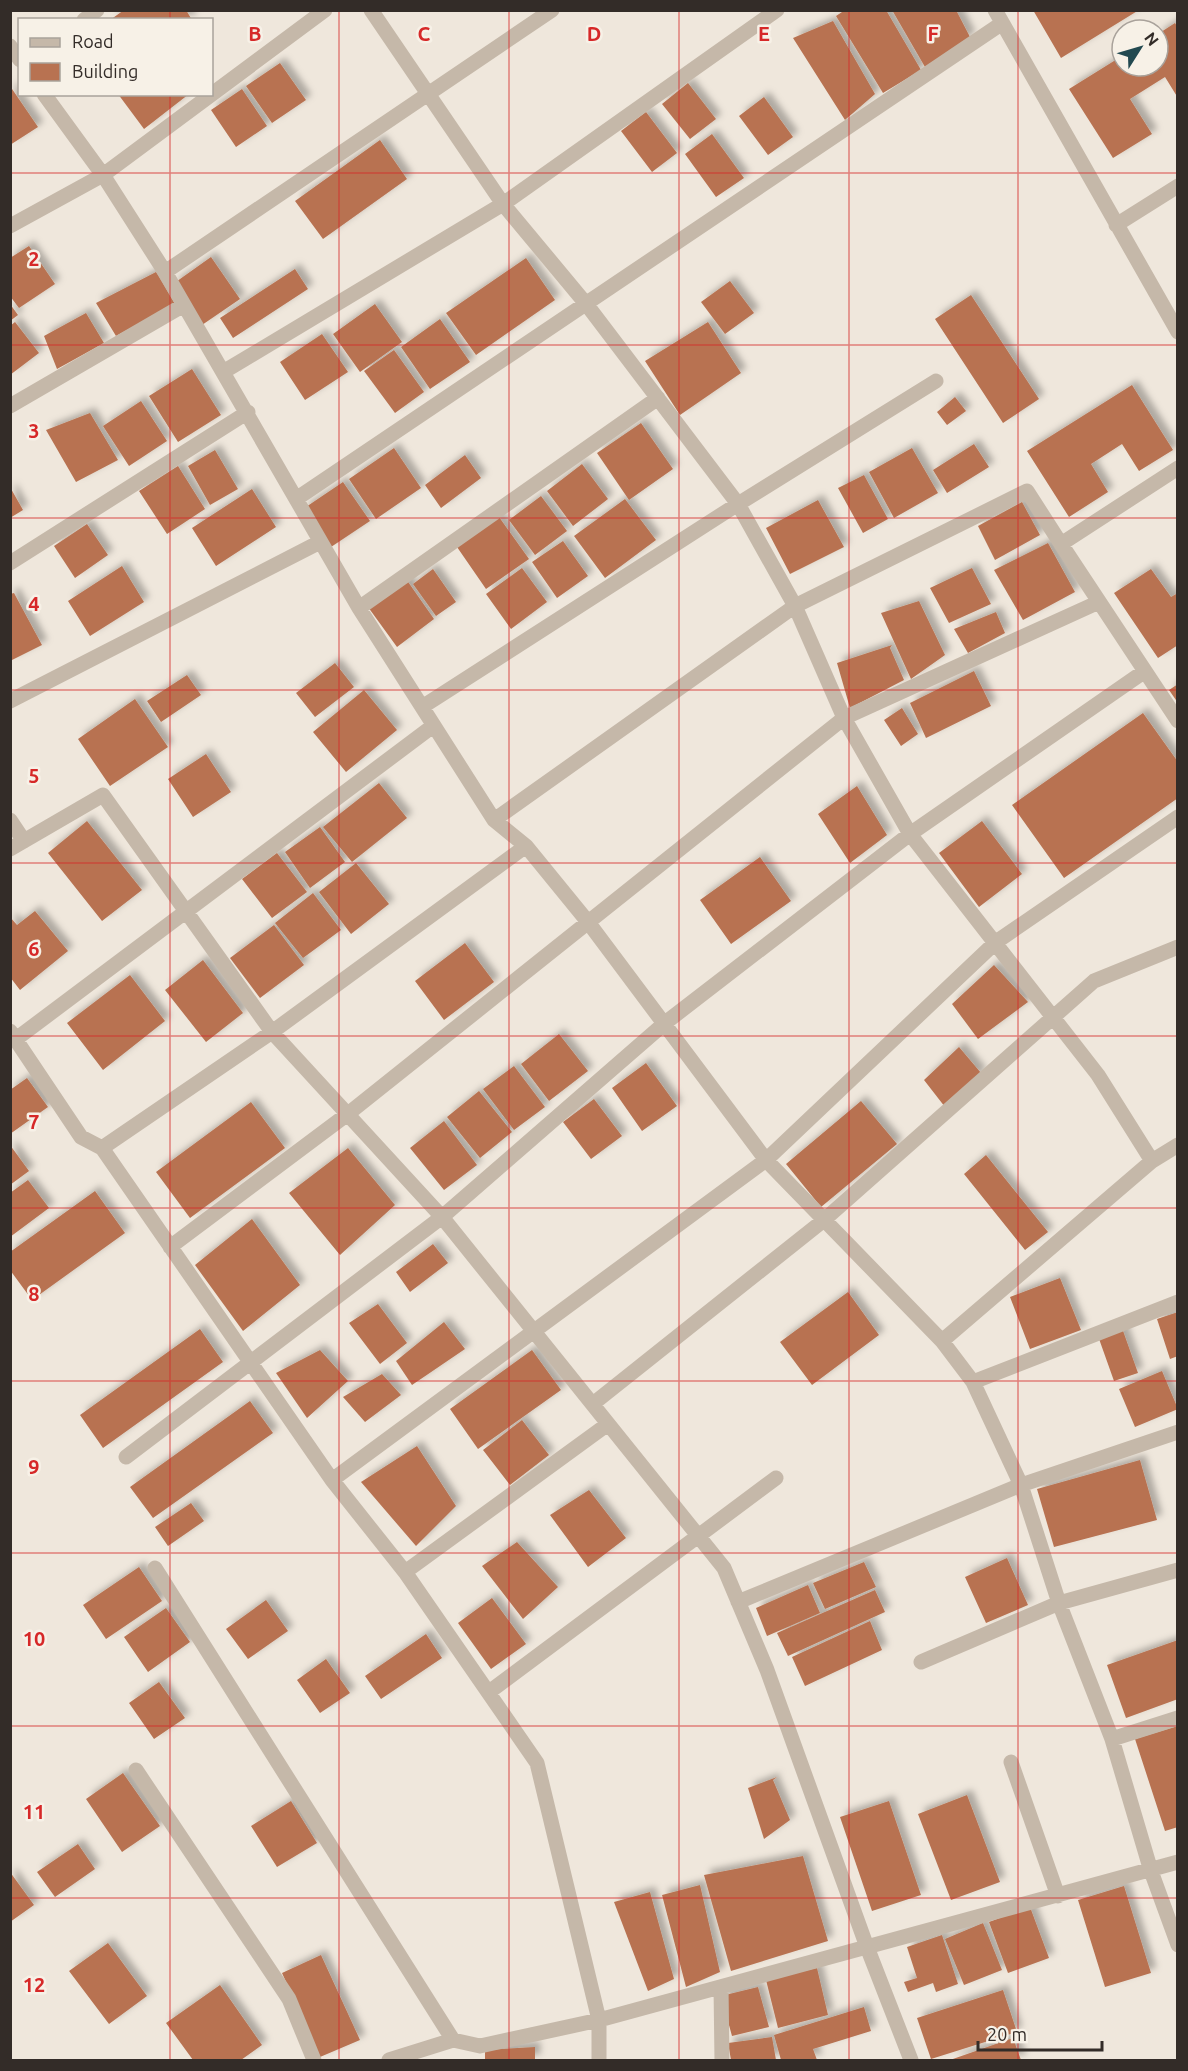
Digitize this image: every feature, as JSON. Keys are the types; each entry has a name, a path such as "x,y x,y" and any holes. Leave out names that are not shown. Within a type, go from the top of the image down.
{"street":[{"path":"213,94 325,10"},
{"path":"371,10 426,95 503,204 586,305 738,504 795,606 844,718 910,834 1098,1076 1152,1161"},
{"path":"165,272 552,10"},
{"path":"223,372 503,204 777,10"},
{"path":"296,499 586,305 998,17 1178,332"},
{"path":"10,46 18,59"},
{"path":"45,96 104,175 165,272 248,412 359,608 494,820 526,846 588,922 766,1160 942,1341 973,1382 1021,1485 1059,1603 1112,1739 1151,1871 1178,1945"},
{"path":"10,225 104,175 210,96"},
{"path":"1116,225 1178,186"},
{"path":"10,406 184,305"},
{"path":"422,706 738,504 936,381"},
{"path":"359,608 658,398"},
{"path":"10,563 248,412"},
{"path":"1061,544 1178,468"},
{"path":"494,820 795,606 1027,491 1178,721"},
{"path":"10,701 321,542"},
{"path":"171,1247 349,1113 844,718 1099,603"},
{"path":"126,1457 249,1361 442,1217 665,1023 910,834 1145,671"},
{"path":"433,726 187,912 13,1035 81,1137 102,1148 332,1480 405,1572 537,1763 599,2020 599,2061"},
{"path":"10,820 17,845 103,795 272,1032 349,1113 442,1217 594,1403 724,1568 767,1670 906,2059"},
{"path":"332,1480 766,1160 996,942 1178,817"},
{"path":"102,1148 272,1032 526,846"},
{"path":"594,1403 824,1220 1053,1020 1094,981 1178,947"},
{"path":"942,1341 1152,1161 1178,1145"},
{"path":"973,1382 1178,1302"},
{"path":"405,1572 609,1424"},
{"path":"738,1602 1021,1485 1178,1432"},
{"path":"489,1692 776,1478"},
{"path":"155,1568 453,2040 479,2053 1178,1862"},
{"path":"921,1662 1059,1603 1178,1570"},
{"path":"1112,1739 1178,1718"},
{"path":"1011,1762 1058,1896"},
{"path":"136,1770 289,1999 314,2061"},
{"path":"721,1987 722,2061"},
{"path":"388,2061 453,2040"}],"building":[{"path":"124,10 186,10 191,18 113,18"},
{"path":"845,10 886,10 921,70 883,93 836,16"},
{"path":"892,10 956,10 970,37 925,67"},
{"path":"1033,10 1139,10 1126,18 1110,18 1110,28 1061,58"},
{"path":"833,21 875,94 845,120 793,38"},
{"path":"1175,23 1178,28 1178,98 1166,78 1170,78 1170,26"},
{"path":"280,63 306,100 272,123 246,86"},
{"path":"1110,63 1110,78 1163,78 1130,99 1152,134 1113,158 1069,89"},
{"path":"688,83 716,119 690,139 662,104"},
{"path":"10,86 38,127 10,145"},
{"path":"242,89 267,126 236,147 211,110"},
{"path":"119,96 186,96 144,129"},
{"path":"764,97 793,137 768,155 739,116"},
{"path":"646,112 677,153 652,172 621,131"},
{"path":"712,134 744,178 716,197 685,154"},
{"path":"380,140 407,179 323,239 295,201"},
{"path":"29,246 55,284 19,308 10,296 10,258"},
{"path":"211,257 240,299 202,325 173,284"},
{"path":"526,258 555,300 476,355 446,313"},
{"path":"295,269 308,289 233,338 220,318"},
{"path":"156,272 175,304 116,336 96,303"},
{"path":"730,281 754,313 725,334 701,302"},
{"path":"971,295 1039,399 1003,423 935,319"},
{"path":"10,304 18,315 10,321"},
{"path":"375,304 402,342 360,372 333,334"},
{"path":"86,313 104,343 57,369 44,336"},
{"path":"440,319 470,362 430,389 401,347"},
{"path":"15,322 39,353 10,375 10,326"},
{"path":"708,322 741,373 680,415 645,361"},
{"path":"322,334 348,372 305,400 280,362"},
{"path":"394,350 424,392 395,413 364,371"},
{"path":"192,369 221,415 178,442 149,396"},
{"path":"1132,385 1173,450 1139,471 1122,444 1091,464 1108,492 1069,517 1027,451"},
{"path":"955,397 966,411 947,425 937,412"},
{"path":"141,401 167,441 129,466 103,426"},
{"path":"90,413 118,460 76,482 46,430"},
{"path":"641,423 673,469 629,500 597,453"},
{"path":"974,444 989,467 947,493 933,470"},
{"path":"394,448 421,488 376,519 349,479"},
{"path":"912,448 938,493 894,518 869,472"},
{"path":"215,450 238,489 210,505 188,466"},
{"path":"465,455 481,478 441,508 425,485"},
{"path":"582,464 608,499 573,526 547,491"},
{"path":"178,466 205,509 167,534 139,491"},
{"path":"864,475 888,519 863,533 838,488"},
{"path":"343,482 370,521 331,547 303,509"},
{"path":"10,487 23,510 10,518"},
{"path":"252,489 276,527 216,566 192,528"},
{"path":"541,496 567,531 535,555 509,520"},
{"path":"625,499 656,540 605,578 574,536"},
{"path":"818,500 844,547 790,574 766,528"},
{"path":"1022,502 1040,535 995,560 978,526"},
{"path":"499,517 529,559 486,589 457,547"},
{"path":"87,524 108,555 75,578 54,546"},
{"path":"563,541 588,576 557,598 532,562"},
{"path":"1048,543 1075,592 1023,620 994,570"},
{"path":"122,566 144,602 90,636 68,601"},
{"path":"522,568 547,602 511,629 486,594"},
{"path":"972,568 991,604 949,623 930,588"},
{"path":"433,569 456,602 436,616 413,584"},
{"path":"1151,569 1171,597 1178,593 1178,645 1158,658 1114,593"},
{"path":"406,579 434,619 397,647 368,607"},
{"path":"14,593 42,645 10,661 10,594"},
{"path":"919,601 945,655 911,679 881,613"},
{"path":"996,612 1005,633 968,653 954,629"},
{"path":"892,645 890,648 904,680 850,708 837,663"},
{"path":"335,663 354,687 315,717 296,693"},
{"path":"974,671 991,706 926,738 910,703"},
{"path":"187,675 201,695 161,722 147,701"},
{"path":"1178,684 1178,703 1169,690"},
{"path":"364,690 397,730 346,772 313,732"},
{"path":"135,699 168,747 110,786 78,739"},
{"path":"902,708 918,734 901,746 884,720"},
{"path":"1143,713 1178,762 1178,798 1064,878 1012,805"},
{"path":"206,754 231,792 193,817 168,779"},
{"path":"379,783 407,818 352,862 323,827"},
{"path":"857,786 887,835 850,863 818,814"},
{"path":"87,821 142,890 102,921 48,853"},
{"path":"982,821 1022,874 979,907 939,853"},
{"path":"320,827 345,862 310,888 285,852"},
{"path":"277,853 307,892 272,918 242,879"},
{"path":"760,857 791,901 731,944 700,900"},
{"path":"356,863 389,904 351,934 319,892"},
{"path":"313,893 341,930 303,958 275,923"},
{"path":"35,911 68,951 20,990 10,977 10,917 17,925"},
{"path":"274,925 304,965 260,998 230,958"},
{"path":"465,943 494,982 444,1020 415,981"},
{"path":"203,960 243,1013 206,1042 165,990"},
{"path":"994,965 1028,1002 978,1039 952,1004"},
{"path":"130,975 165,1021 103,1070 67,1023"},
{"path":"559,1034 588,1071 549,1101 521,1064"},
{"path":"959,1047 981,1073 945,1107 924,1080"},
{"path":"646,1063 677,1106 642,1131 612,1088"},
{"path":"514,1066 545,1107 514,1130 483,1089"},
{"path":"27,1078 48,1107 10,1134 10,1090"},
{"path":"479,1091 512,1132 480,1158 447,1117"},
{"path":"594,1099 622,1136 591,1159 563,1122"},
{"path":"861,1101 897,1144 821,1207 786,1164"},
{"path":"251,1102 285,1148 190,1218 156,1172"},
{"path":"444,1121 477,1165 444,1190 410,1148"},
{"path":"10,1145 29,1171 10,1185"},
{"path":"348,1148 395,1205 340,1255 289,1193"},
{"path":"986,1155 1048,1232 1025,1250 964,1174"},
{"path":"28,1180 49,1208 10,1237 10,1193"},
{"path":"95,1191 125,1233 32,1300 10,1270 10,1252"},
{"path":"252,1219 300,1285 243,1331 195,1265"},
{"path":"433,1244 448,1263 410,1292 396,1272"},
{"path":"1060,1278 1081,1330 1030,1349 1010,1297"},
{"path":"848,1292 879,1335 812,1385 780,1342"},
{"path":"378,1304 407,1343 380,1364 349,1323"},
{"path":"1178,1312 1178,1356 1170,1359 1157,1319"},
{"path":"444,1322 465,1349 412,1385 396,1361"},
{"path":"1122,1328 1138,1373 1114,1381 1098,1336"},
{"path":"200,1329 223,1362 103,1448 80,1415"},
{"path":"320,1350 348,1381 307,1418 276,1373"},
{"path":"532,1350 561,1390 478,1449 450,1409"},
{"path":"1162,1371 1178,1409 1135,1427 1119,1389"},
{"path":"382,1374 401,1395 365,1422 343,1397"},
{"path":"250,1401 273,1433 153,1518 130,1487"},
{"path":"522,1420 549,1455 510,1485 483,1450"},
{"path":"417,1446 456,1506 416,1546 361,1482"},
{"path":"1140,1460 1157,1520 1054,1547 1037,1489"},
{"path":"589,1490 626,1538 588,1567 550,1515"},
{"path":"191,1503 204,1521 168,1546 155,1527"},
{"path":"517,1542 558,1587 523,1619 482,1566"},
{"path":"1007,1558 1028,1605 986,1623 965,1577"},
{"path":"864,1562 876,1587 825,1609 813,1583"},
{"path":"139,1567 162,1601 106,1639 83,1605"},
{"path":"808,1585 820,1613 767,1636 756,1608"},
{"path":"875,1590 885,1612 788,1656 777,1633"},
{"path":"492,1598 526,1644 491,1669 458,1623"},
{"path":"266,1600 288,1631 248,1659 226,1629"},
{"path":"166,1608 190,1642 148,1672 124,1637"},
{"path":"870,1621 882,1650 805,1686 792,1657"},
{"path":"426,1634 442,1658 381,1699 365,1676"},
{"path":"1178,1640 1178,1699 1126,1718 1107,1665"},
{"path":"326,1659 350,1693 320,1713 297,1680"},
{"path":"159,1682 185,1718 154,1739 129,1703"},
{"path":"1178,1726 1178,1827 1165,1831 1135,1739"},
{"path":"123,1773 160,1826 122,1852 86,1799"},
{"path":"777,1777 773,1780 790,1820 764,1839 748,1788"},
{"path":"967,1795 1000,1882 951,1900 918,1814"},
{"path":"291,1801 317,1843 277,1867 251,1826"},
{"path":"889,1801 921,1895 872,1911 840,1817"},
{"path":"78,1844 95,1869 55,1897 37,1872"},
{"path":"803,1856 828,1941 731,1971 704,1875"},
{"path":"10,1872 34,1905 10,1922"},
{"path":"700,1885 720,1972 686,1987 662,1895"},
{"path":"1124,1886 1151,1973 1105,1987 1078,1900"},
{"path":"650,1892 674,1979 648,1991 614,1902"},
{"path":"1030,1907 1049,1958 1008,1973 989,1922"},
{"path":"983,1923 1002,1970 964,1985 945,1939"},
{"path":"942,1935 958,1984 936,1992 933,1983 908,1992 904,1982 917,1978 907,1947"},
{"path":"108,1943 147,1996 109,2024 69,1971"},
{"path":"321,1955 360,2040 320,2057 282,1973"},
{"path":"817,1968 828,2015 778,2028 766,1980"},
{"path":"220,1985 262,2045 241,2060 193,2060 166,2023"},
{"path":"758,1987 769,2027 732,2036 721,1996"},
{"path":"1003,1990 1017,2032 931,2059 917,2018"},
{"path":"864,2007 871,2031 813,2049 817,2060 781,2060 774,2035"},
{"path":"772,2037 776,2060 731,2060 728,2043"},
{"path":"1013,2038 1021,2060 950,2060"},
{"path":"535,2047 535,2060 485,2060 485,2050"}]}
